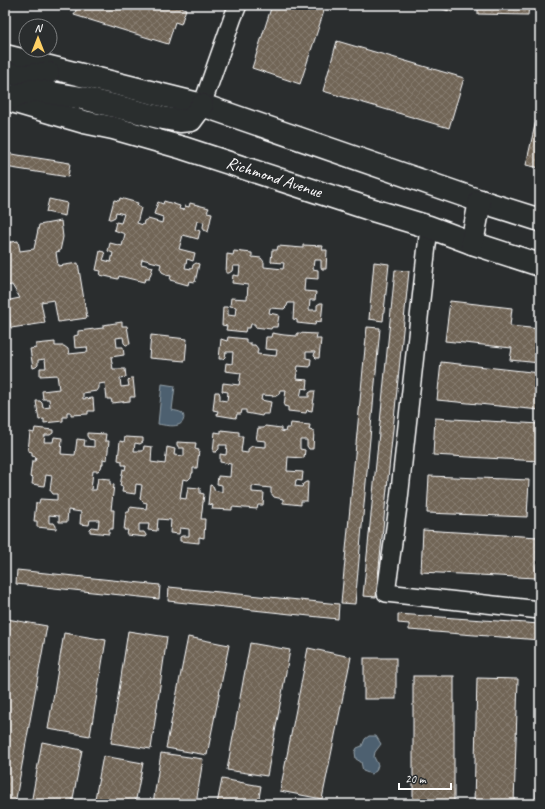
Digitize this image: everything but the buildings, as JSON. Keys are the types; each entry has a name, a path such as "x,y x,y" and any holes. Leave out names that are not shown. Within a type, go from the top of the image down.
{"main road":[{"path":"5,56 202,105 480,201 540,220"},
{"path":"5,74 25,76 61,70"},
{"path":"6,99 33,90 82,98 180,121 191,120 202,105"},
{"name":"Richmond Avenue","path":"6,99 84,122 113,128 183,148 429,227 472,243 540,265"},
{"path":"472,243 480,201"}],"street":[{"path":"202,105 238,5"},
{"path":"429,227 399,499 386,594 540,610"}],"water":[{"path":"162,384 175,386 172,410 181,412 184,416 181,423 176,426 158,424"},
{"path":"369,736 376,736 381,744 375,752 374,757 378,765 376,771 371,774 363,771 361,762 356,759 355,752 357,748 362,746 365,739"}]}
